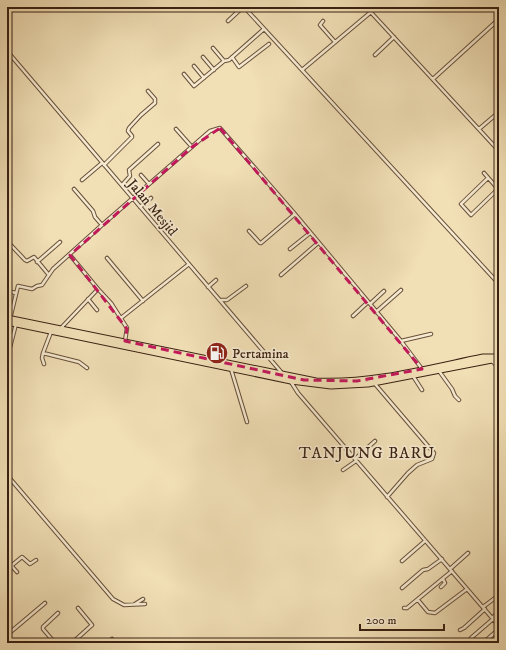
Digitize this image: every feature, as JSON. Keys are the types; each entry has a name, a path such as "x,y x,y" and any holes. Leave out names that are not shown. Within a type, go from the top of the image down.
{"highway":[{"path":"8,320 16,324 51,332 108,341 124,341 316,381 345,382 376,378 483,357 499,357"},
{"path":"8,320 60,329 291,381 330,386 375,383 492,360 499,357"}],"street":[{"path":"228,22 243,7 499,284"},
{"path":"366,7 499,151"},
{"path":"302,70 371,12"},
{"path":"433,79 499,19"},
{"path":"323,21 320,25 335,42"},
{"path":"184,74 194,86 224,61 232,58 264,29"},
{"path":"375,54 394,37"},
{"path":"232,58 239,67 268,44"},
{"path":"213,48 224,61"},
{"name":"Jalan Mesjid","path":"7,51 284,375"},
{"path":"203,57 214,70"},
{"path":"194,66 204,78"},
{"path":"82,180 103,164 132,137 128,131 129,128 155,103 155,99 148,91"},
{"path":"479,129 499,112"},
{"path":"8,320 17,288 19,286 32,289 42,285 53,269 102,225 210,131 220,128 295,214 401,341 422,369"},
{"path":"176,129 192,147"},
{"path":"122,185 130,177 129,170 158,144"},
{"path":"484,173 499,189 471,215 460,204 488,178"},
{"path":"141,175 149,184"},
{"path":"74,190 93,211 95,217 102,225"},
{"path":"140,207 151,198"},
{"path":"249,231 260,243 262,243 295,214"},
{"path":"290,249 310,233"},
{"path":"7,241 25,260 27,261 33,257 49,275"},
{"path":"37,262 60,242"},
{"path":"281,275 318,243"},
{"path":"70,255 111,303 121,318 127,328 124,341"},
{"path":"107,258 143,301"},
{"path":"121,318 189,264"},
{"path":"208,287 216,280"},
{"path":"221,300 226,301 246,286"},
{"path":"60,329 98,289"},
{"path":"376,312 401,290"},
{"path":"7,291 16,293"},
{"path":"353,316 384,291"},
{"path":"88,299 97,310"},
{"path":"7,359 16,324"},
{"path":"44,364 42,358 43,353 51,332"},
{"path":"401,341 431,334"},
{"path":"43,353 79,362 88,368"},
{"path":"492,360 499,368"},
{"path":"230,368 247,422"},
{"path":"439,371 452,389 454,396 459,400"},
{"path":"412,376 422,390"},
{"path":"291,381 298,393 499,626"},
{"path":"375,383 434,453 432,459 420,463 408,473 387,497"},
{"path":"343,470 375,441"},
{"path":"7,475 113,599 124,605 145,604"},
{"path":"402,561 425,541"},
{"path":"404,608 407,608 418,600 468,553"},
{"path":"12,566 22,557 30,564 36,560"},
{"path":"402,588 423,570 427,570 442,559"},
{"path":"7,561 17,572"},
{"path":"441,587 445,583 442,579"},
{"path":"418,600 428,612 435,613 467,589"},
{"path":"460,630 499,595"},
{"path":"135,604 143,599"},
{"path":"7,635 45,603"},
{"path":"72,643 92,626 78,608"},
{"path":"55,643 43,627 58,612"},
{"path":"471,638 499,612"},
{"path":"483,643 499,629"},
{"path":"107,643 112,638"}],"highlighted area":[{"path":"220,128 422,369 357,381 304,380 125,341 127,329 70,255 192,147"}],"place":[{"name":"Pertamina","path":"217,353"}],"district":[{"name":"TANJUNG BARU","path":"367,452"}]}
